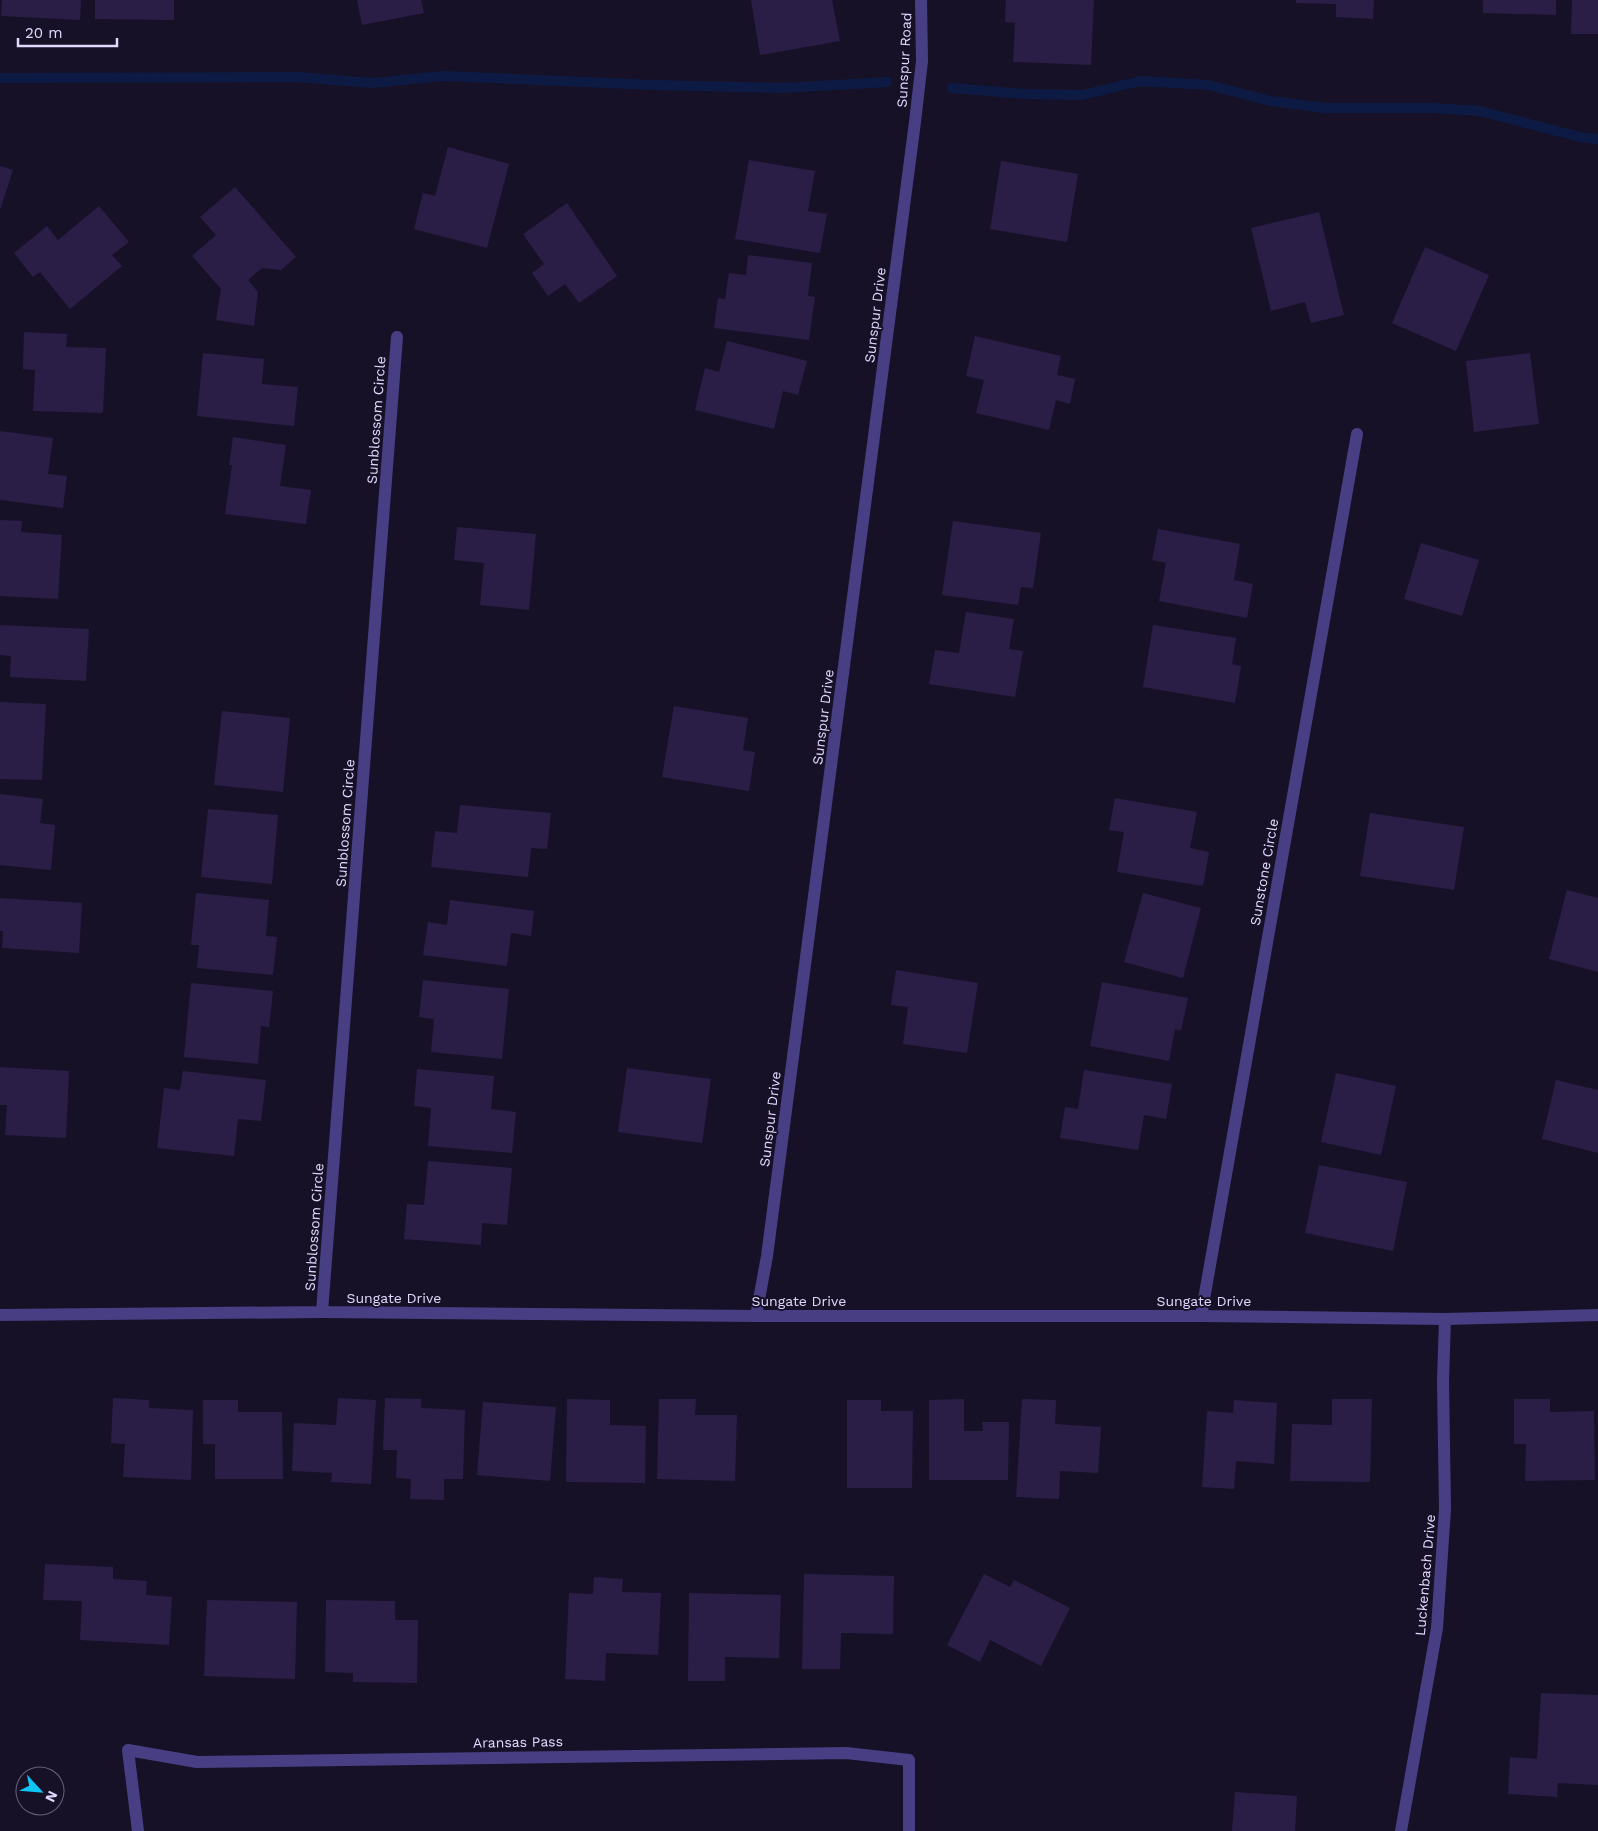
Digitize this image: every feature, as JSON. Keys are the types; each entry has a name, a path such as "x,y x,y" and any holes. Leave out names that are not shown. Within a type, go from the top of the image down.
{"street":[{"name":"Sunspur Road","path":"915,122 922,61 921,0"},
{"name":"Sunspur Drive","path":"756,1316 769,1246 915,122"},
{"name":"Sunblossom Circle","path":"322,1312 397,337"},
{"name":"Sunstone Circle","path":"1202,1316 1356,434"},
{"name":"Sungate Drive","path":"0,1315 322,1312 1445,1319 1598,1315"},
{"name":"Luckenbach Drive","path":"1401,1831 1437,1628 1446,1509 1443,1381 1445,1319"},
{"name":"Aransas Pass","path":"138,1831 128,1750 198,1762 846,1753 909,1760 910,1831"}],"building":[{"path":"2,0 81,0 80,20 1,16"},
{"path":"95,0 174,0 174,20 95,19"},
{"path":"357,0 421,0 424,13 362,25"},
{"path":"751,0 832,0 840,41 760,55"},
{"path":"1006,0 1094,0 1091,65 1013,62 1015,23 1005,22"},
{"path":"1296,0 1374,0 1373,19 1336,17 1336,4 1296,3"},
{"path":"1483,0 1556,0 1556,15 1483,13"},
{"path":"1572,0 1598,0 1598,34 1571,34"},
{"path":"448,147 509,164 487,248 414,229 423,193 435,196"},
{"path":"749,160 815,171 808,211 827,214 820,253 735,239"},
{"path":"1001,161 1078,174 1067,242 990,229"},
{"path":"0,166 13,170 0,210"},
{"path":"235,187 296,257 281,270 262,268 248,280 258,292 254,326 216,320 221,289 192,256 216,235 200,217"},
{"path":"567,203 617,276 579,303 565,284 548,296 532,273 544,264 523,234"},
{"path":"99,206 129,242 112,255 122,266 70,309 40,272 33,277 14,253 47,226 58,240"},
{"path":"1319,212 1344,315 1311,323 1305,302 1271,311 1251,228"},
{"path":"1425,247 1489,275 1456,351 1392,323"},
{"path":"748,255 812,263 808,296 815,297 809,340 714,328 718,298 725,299 729,273 746,275"},
{"path":"24,332 67,334 66,347 106,348 103,413 33,411 35,370 23,369"},
{"path":"975,336 1061,356 1057,375 1075,379 1070,404 1056,400 1049,430 976,413 984,380 966,376"},
{"path":"727,341 807,361 798,395 783,391 774,429 695,410 705,368 719,372"},
{"path":"203,353 264,359 262,384 298,387 294,426 197,416"},
{"path":"1530,353 1539,424 1474,432 1466,361"},
{"path":"0,431 53,438 48,474 67,476 63,508 0,500"},
{"path":"233,437 286,445 280,486 311,490 306,524 225,514 232,465 229,465"},
{"path":"0,520 22,521 21,532 62,535 58,599 0,596"},
{"path":"953,521 1041,533 1033,588 1021,587 1018,605 942,595"},
{"path":"457,527 536,534 529,610 480,605 484,563 454,560"},
{"path":"1158,529 1240,544 1234,580 1253,584 1247,618 1159,601 1166,563 1152,560"},
{"path":"1421,543 1479,560 1462,616 1404,599"},
{"path":"966,612 1014,619 1009,649 1023,651 1015,697 929,684 935,650 959,653"},
{"path":"0,625 89,629 86,681 10,677 11,656 0,655"},
{"path":"1153,625 1236,638 1232,664 1241,666 1235,703 1143,687"},
{"path":"0,702 46,704 42,780 0,779"},
{"path":"674,706 748,718 743,750 755,752 749,791 662,777"},
{"path":"222,711 290,718 283,792 214,785"},
{"path":"0,794 43,799 40,823 55,825 51,870 0,865"},
{"path":"1115,798 1197,812 1190,848 1209,852 1203,886 1117,872 1124,832 1109,830"},
{"path":"460,805 551,813 547,849 531,848 528,877 431,867 435,831 457,833"},
{"path":"208,809 278,815 272,884 201,877"},
{"path":"1370,813 1464,827 1454,890 1360,876"},
{"path":"1567,890 1598,898 1598,972 1549,959"},
{"path":"196,893 269,900 266,936 277,937 273,975 197,968 199,945 191,945"},
{"path":"1143,893 1201,908 1183,978 1124,962"},
{"path":"0,898 82,903 79,953 2,948 3,931 0,931"},
{"path":"450,900 534,911 531,936 511,933 507,966 423,955 428,922 447,925"},
{"path":"896,970 978,983 967,1053 903,1044 908,1007 891,1005"},
{"path":"423,980 509,989 502,1059 431,1052 434,1019 419,1017"},
{"path":"1102,982 1188,998 1181,1031 1175,1029 1169,1061 1090,1046"},
{"path":"191,983 273,991 269,1027 261,1026 258,1064 184,1057"},
{"path":"0,1067 69,1071 66,1138 5,1135 7,1105 0,1105"},
{"path":"627,1068 711,1079 702,1143 618,1132"},
{"path":"417,1069 494,1076 491,1109 516,1112 512,1153 428,1146 431,1108 414,1106"},
{"path":"1084,1070 1172,1084 1166,1119 1144,1115 1138,1150 1060,1138 1065,1107 1078,1109"},
{"path":"183,1071 266,1080 261,1121 238,1119 234,1156 157,1148 164,1088 180,1090"},
{"path":"1336,1073 1396,1086 1381,1155 1321,1142"},
{"path":"1556,1080 1598,1090 1598,1153 1542,1139"},
{"path":"428,1161 512,1168 507,1225 482,1223 481,1245 404,1239 407,1204 424,1205"},
{"path":"1319,1165 1407,1182 1393,1251 1305,1233"},
{"path":"113,1398 149,1400 149,1408 193,1410 191,1480 123,1477 125,1444 111,1443"},
{"path":"338,1398 376,1400 371,1484 331,1482 332,1473 292,1471 294,1423 336,1425"},
{"path":"385,1398 421,1399 421,1408 465,1410 463,1479 444,1479 444,1500 410,1499 411,1479 396,1478 397,1450 383,1450"},
{"path":"567,1399 610,1400 610,1425 646,1426 645,1483 566,1482"},
{"path":"659,1399 696,1399 695,1415 737,1415 735,1481 657,1479"},
{"path":"964,1399 964,1431 983,1431 982,1422 1009,1422 1008,1480 929,1480 929,1400"},
{"path":"1022,1399 1056,1400 1055,1424 1101,1427 1098,1473 1060,1471 1059,1499 1016,1497"},
{"path":"1332,1399 1372,1399 1370,1482 1290,1481 1292,1424 1332,1425"},
{"path":"1514,1399 1550,1399 1550,1412 1594,1411 1595,1480 1525,1481 1526,1444 1514,1444"},
{"path":"203,1400 238,1400 238,1412 282,1412 283,1479 215,1479 215,1444 203,1444"},
{"path":"847,1400 881,1400 881,1411 913,1411 912,1488 847,1488"},
{"path":"1234,1400 1277,1403 1274,1464 1236,1461 1234,1489 1202,1487 1207,1411 1233,1413"},
{"path":"483,1402 556,1407 550,1481 477,1475"},
{"path":"45,1564 113,1567 113,1579 147,1581 146,1595 172,1597 169,1645 80,1640 82,1601 43,1600"},
{"path":"804,1574 894,1576 893,1634 841,1633 840,1669 802,1669"},
{"path":"984,1574 1010,1587 1014,1580 1070,1608 1041,1666 990,1640 980,1662 947,1645"},
{"path":"594,1577 623,1579 622,1592 661,1593 658,1655 606,1653 605,1681 565,1679 569,1593 593,1594"},
{"path":"689,1593 781,1595 779,1658 725,1657 725,1681 688,1681"},
{"path":"207,1600 297,1602 295,1679 204,1676"},
{"path":"326,1600 395,1601 395,1620 418,1620 417,1683 353,1682 353,1673 325,1672"},
{"path":"1541,1693 1598,1695 1598,1785 1558,1783 1557,1797 1508,1794 1510,1757 1537,1759"},
{"path":"1235,1792 1297,1796 1295,1831 1232,1831"}],"waterway":[{"path":"0,78 297,77 372,83 443,76 654,85 783,88 887,82"},
{"path":"952,88 1024,94 1082,95 1141,81 1209,85 1270,101 1326,108 1433,108 1479,111 1580,137 1598,139"}]}
